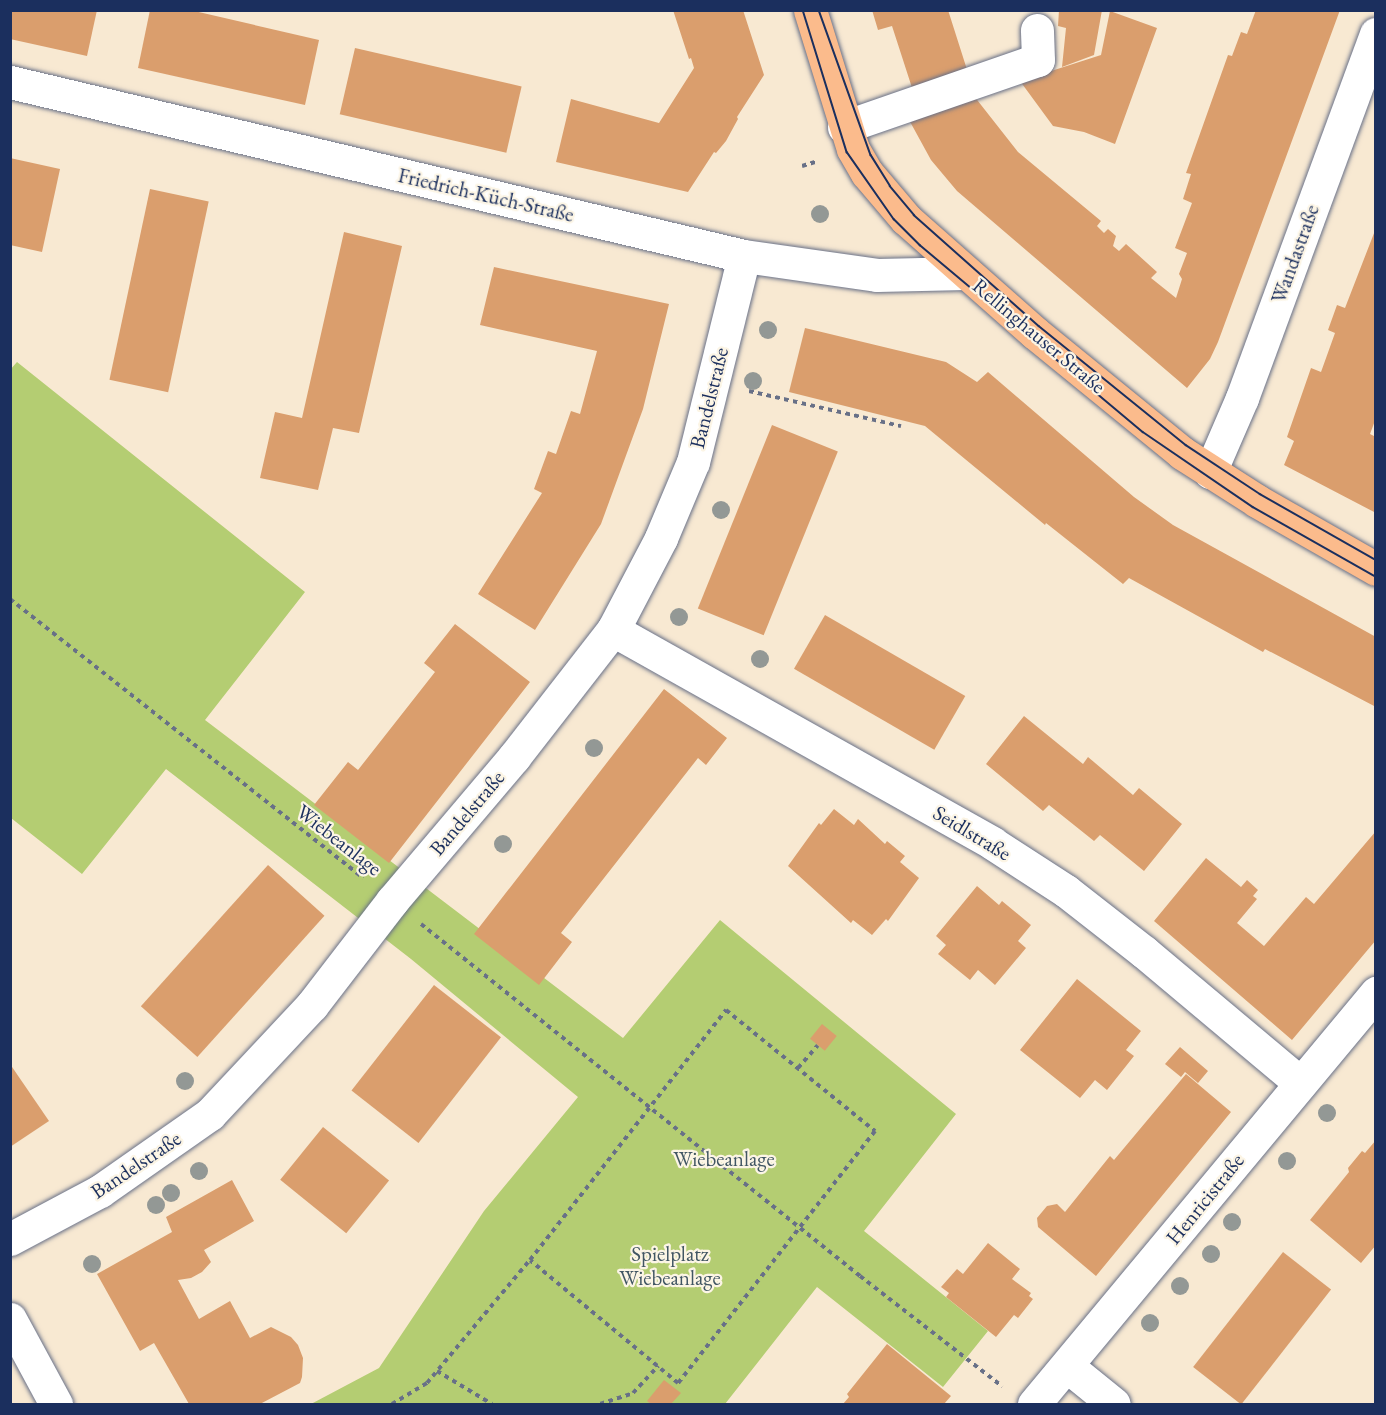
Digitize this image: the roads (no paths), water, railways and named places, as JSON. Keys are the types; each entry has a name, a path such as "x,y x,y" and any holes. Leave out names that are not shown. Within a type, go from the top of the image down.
{"main road":[{"name":"Rellinghauser Straße","path":"810,10 844,127 860,161 882,193 921,234 1119,404 1210,472 1376,569"}],"street":[{"path":"844,127 1038,60 1037,30"},
{"name":"Wandastraße","path":"1210,472 1242,398 1376,34"},
{"name":"Friedrich-Küch-Straße","path":"10,82 744,256 877,275 966,273"},
{"name":"Bandelstraße","path":"10,1239 100,1191 210,1114 312,1005 392,901 514,757 613,630 661,538 693,462 744,256"},
{"name":"Seidlstraße","path":"613,630 992,843 1066,891 1144,952 1300,1083"},
{"name":"Henricistraße","path":"1021,1398 1067,1366 1376,993"},
{"path":"10,1319 56,1404"},
{"path":"1067,1366 1114,1404"}],"tram line":[{"path":"803,10 847,152 894,219 920,245 1143,432 1253,507 1376,577"},
{"path":"819,10 871,155 890,186 914,215 1039,326 1186,445 1260,494 1376,560"}],"park label":[{"name":"Wiebeanlage","path":"724,1159"},
{"name":"Spielplatz Wiebeanlage","path":"670,1266"}]}
